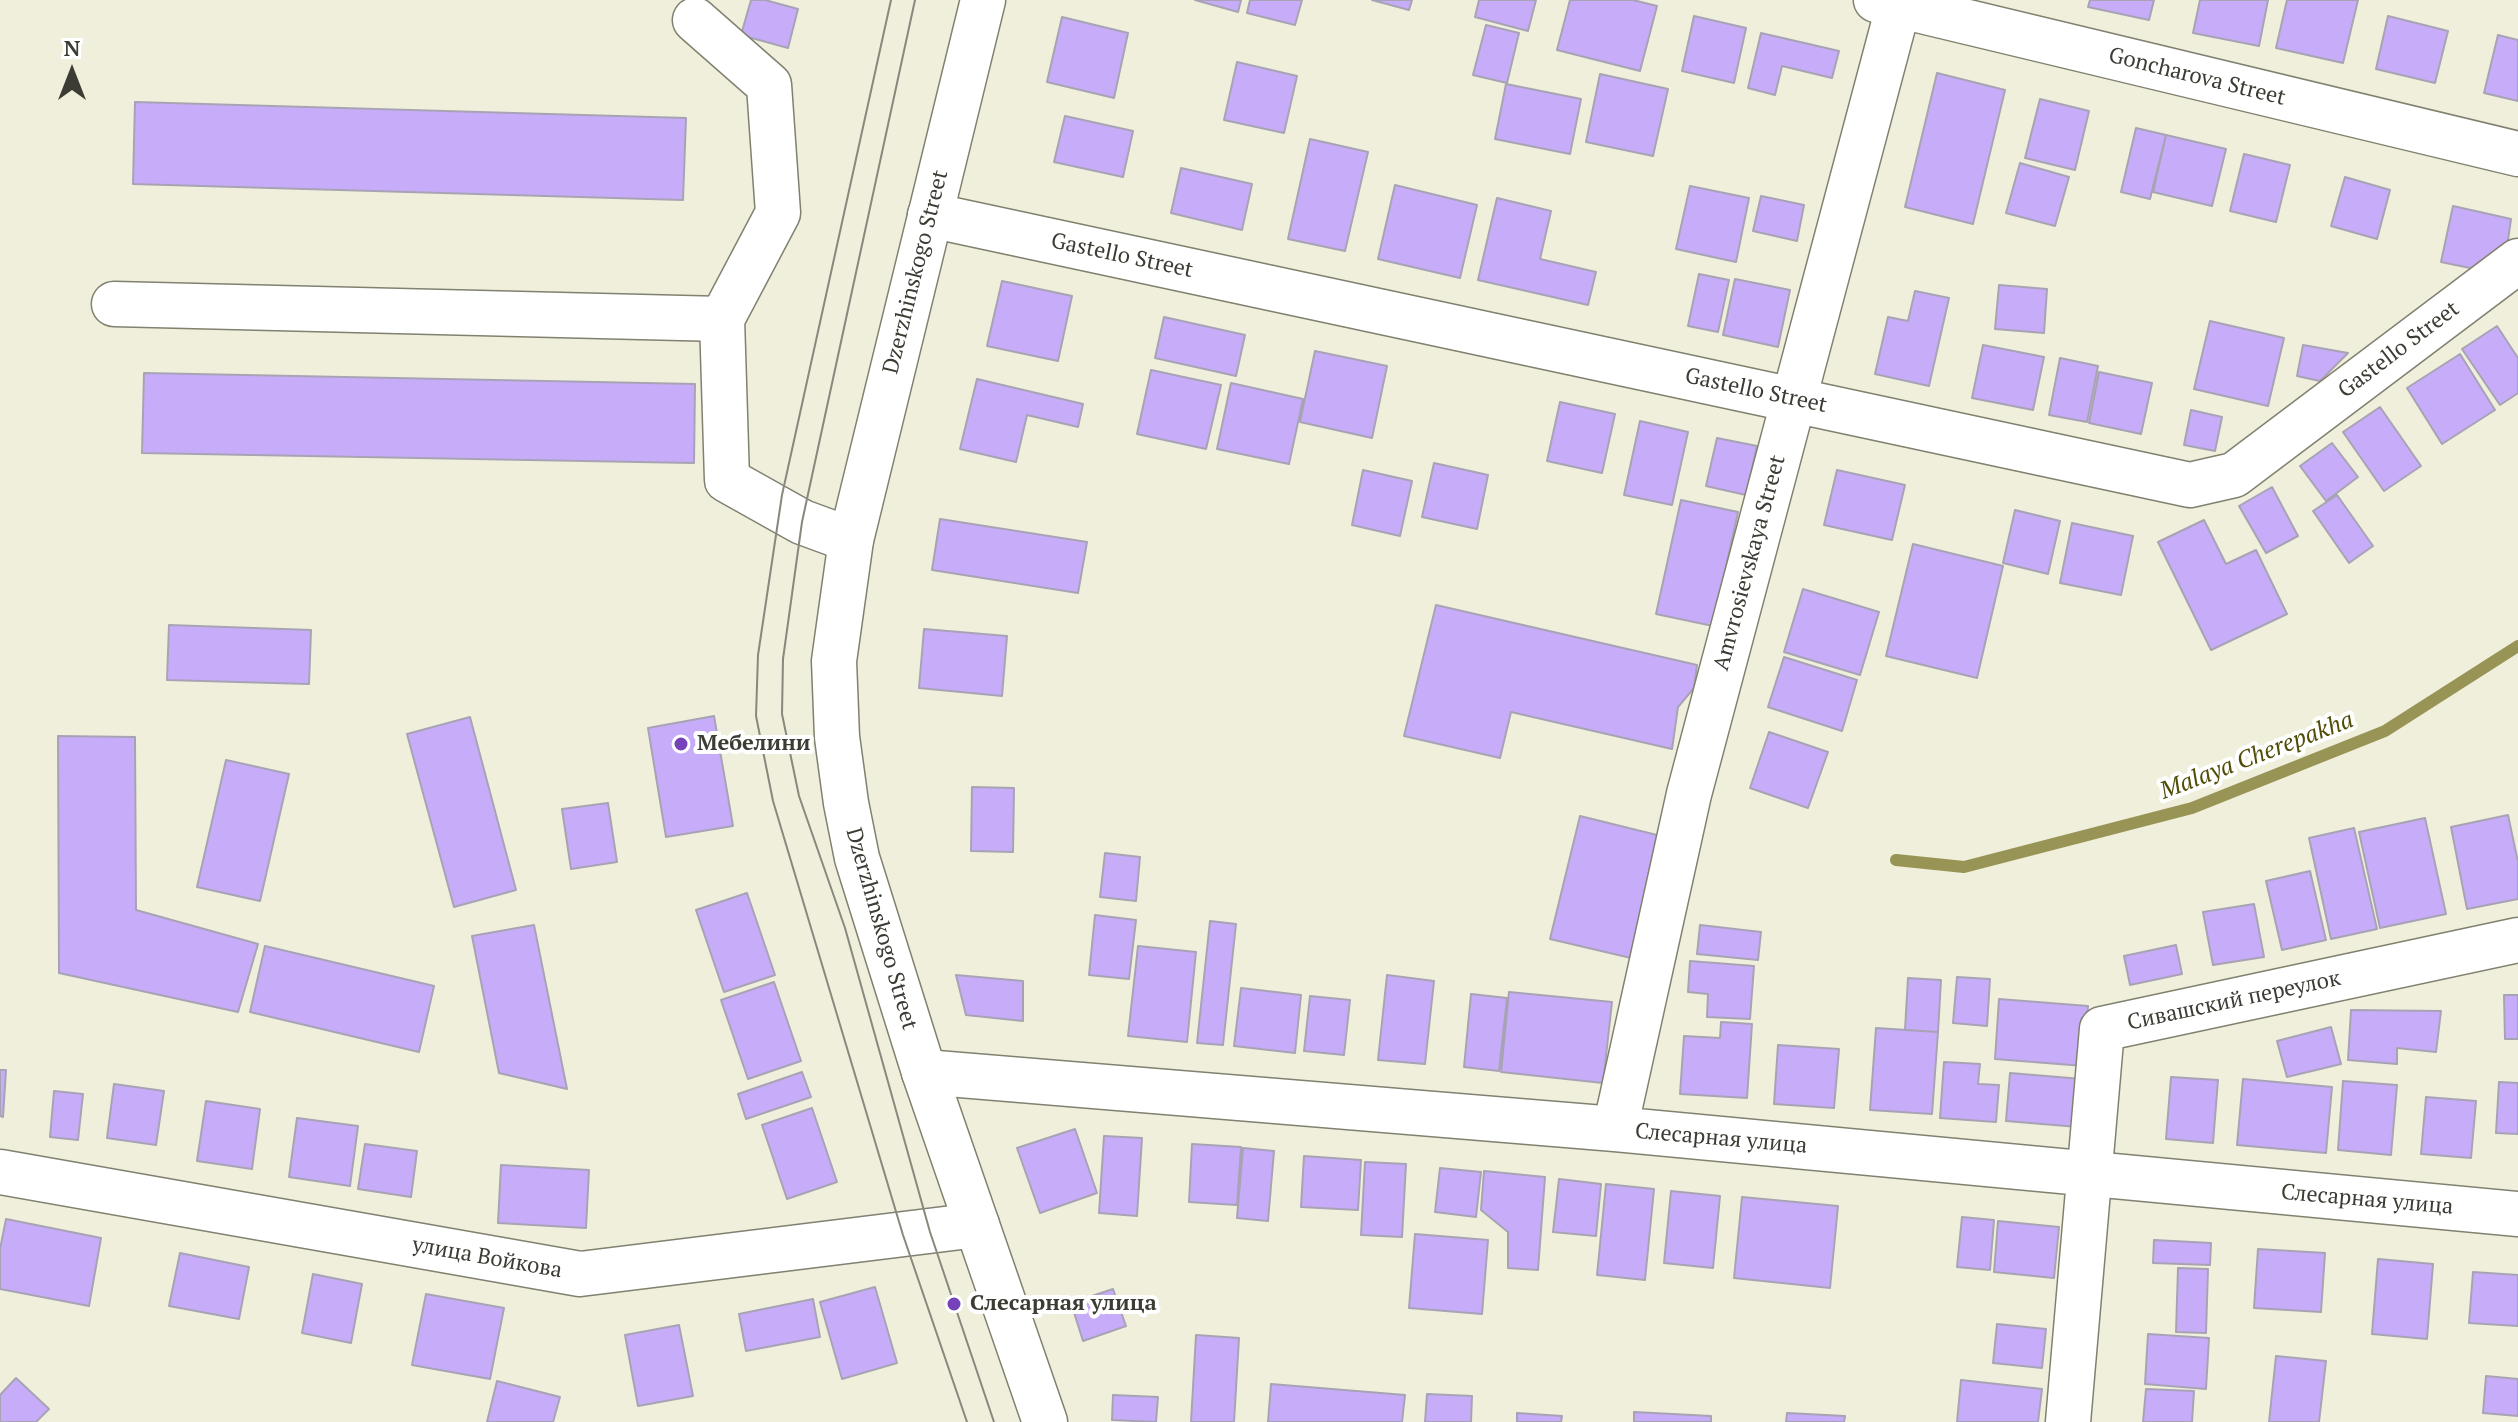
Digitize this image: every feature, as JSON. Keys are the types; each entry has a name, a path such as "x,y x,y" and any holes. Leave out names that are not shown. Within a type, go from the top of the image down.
{"street":[{"name":"Dzerzhinskogo Street","path":"983,0 851,540 834,661 837,737 857,858 924,1072 1045,1422"},
{"name":"Goncharova Street","path":"1891,2 2518,154"},
{"name":"Amvrosievskaya Street","path":"1615,1129 1689,794 1794,399 1891,2"},
{"path":"695,20 769,85 778,213 722,319 727,480 802,522 851,540"},
{"name":"Gastello Street","path":"930,215 2190,485 2234,475 2518,261"},
{"path":"114,304 722,319"},
{"name":"Сивашский переулок","path":"2068,1422 2102,1029 2518,940"},
{"name":"Слесарная улица","path":"924,1072 1615,1129 2518,1214"},
{"name":"улица Войкова","path":"0,1172 580,1274 977,1225"}],"building":[{"path":"751,0 765,0 798,9 788,48 741,35"},
{"path":"1195,0 1241,0 1238,12"},
{"path":"1250,0 1302,0 1295,25 1247,13"},
{"path":"1372,0 1412,0 1409,10"},
{"path":"1479,0 1536,0 1528,31 1475,17"},
{"path":"1570,0 1633,0 1657,6 1640,71 1557,50"},
{"path":"2090,0 2154,0 2149,20 2088,7"},
{"path":"2200,0 2268,0 2259,46 2193,33"},
{"path":"2287,0 2358,0 2343,63 2276,48"},
{"path":"1694,16 1746,28 1734,83 1682,71"},
{"path":"2388,16 2448,31 2435,83 2376,69"},
{"path":"1062,17 1128,33 1114,98 1047,82"},
{"path":"1486,25 1519,33 1507,83 1473,75"},
{"path":"1761,33 1839,51 1832,78 1782,66 1775,95 1748,88"},
{"path":"2498,35 2518,40 2518,101 2484,93"},
{"path":"1237,62 1297,76 1284,133 1224,120"},
{"path":"1937,73 2005,90 1973,224 1905,207"},
{"path":"1600,74 1668,89 1653,156 1586,142"},
{"path":"1506,84 1581,99 1570,154 1495,139"},
{"path":"2040,99 2089,111 2075,170 2025,158"},
{"path":"135,102 686,118 683,200 133,184"},
{"path":"1065,116 1133,131 1123,177 1054,162"},
{"path":"2136,128 2166,135 2150,199 2121,192"},
{"path":"2166,135 2226,149 2212,206 2153,192"},
{"path":"1310,139 1368,152 1345,251 1288,239"},
{"path":"2244,154 2290,165 2276,222 2230,211"},
{"path":"2020,163 2069,177 2055,226 2006,213"},
{"path":"1181,168 1252,184 1242,230 1171,213"},
{"path":"2345,177 2390,190 2377,239 2331,226"},
{"path":"1395,185 1477,205 1460,278 1378,259"},
{"path":"1690,186 1749,198 1736,262 1676,249"},
{"path":"1761,196 1804,205 1797,241 1753,231"},
{"path":"1497,198 1551,211 1540,259 1596,272 1588,305 1478,280"},
{"path":"2453,206 2511,219 2507,247 2475,269 2441,262"},
{"path":"1699,274 1729,280 1718,332 1688,326"},
{"path":"1735,279 1790,290 1778,347 1723,335"},
{"path":"1002,281 1072,296 1058,361 987,346"},
{"path":"1999,285 2047,289 2044,333 1995,329"},
{"path":"1915,291 1949,298 1929,386 1875,374 1888,317 1908,321"},
{"path":"1164,317 1245,335 1236,376 1155,358"},
{"path":"2210,321 2284,338 2268,406 2194,389"},
{"path":"2497,326 2518,358 2518,393 2500,405 2462,349"},
{"path":"1983,345 2044,357 2033,410 1972,398"},
{"path":"2303,345 2348,353 2320,381 2297,376"},
{"path":"1315,351 1387,366 1372,438 1300,422"},
{"path":"2460,354 2495,410 2442,444 2407,388"},
{"path":"2060,358 2098,366 2087,422 2049,415"},
{"path":"1151,370 1221,385 1206,449 1137,434"},
{"path":"2099,372 2152,383 2141,434 2089,423"},
{"path":"144,373 695,384 694,463 142,453"},
{"path":"977,379 1083,404 1078,427 1027,415 1016,462 960,449"},
{"path":"1231,383 1303,399 1289,464 1217,449"},
{"path":"1560,402 1615,414 1602,473 1547,461"},
{"path":"2380,407 2421,466 2384,491 2343,432"},
{"path":"2191,410 2222,417 2215,451 2184,445"},
{"path":"1640,421 1688,432 1672,505 1624,495"},
{"path":"1717,438 1757,446 1746,495 1706,486"},
{"path":"2332,443 2358,477 2326,501 2300,466"},
{"path":"1434,463 1488,475 1477,529 1422,517"},
{"path":"1363,470 1412,481 1400,536 1352,525"},
{"path":"1837,470 1905,485 1892,540 1824,525"},
{"path":"2272,487 2298,536 2266,553 2239,506"},
{"path":"2337,495 2373,546 2349,563 2313,511"},
{"path":"1681,500 1738,512 1713,626 1656,614"},
{"path":"2015,510 2060,521 2048,574 2003,563"},
{"path":"940,519 1087,542 1078,593 932,570"},
{"path":"2204,520 2226,564 2256,550 2287,614 2211,650 2158,542"},
{"path":"2072,523 2133,536 2121,595 2060,583"},
{"path":"1913,544 2003,566 1977,678 1886,656"},
{"path":"1803,589 1879,612 1860,675 1784,652"},
{"path":"1436,605 1697,665 1694,688 1678,707 1672,749 1511,712 1500,758 1404,736"},
{"path":"169,625 311,630 309,684 167,680"},
{"path":"924,629 1007,636 1002,696 919,688"},
{"path":"1784,657 1857,680 1842,731 1768,707"},
{"path":"714,716 733,826 666,837 648,728"},
{"path":"470,717 516,890 454,907 407,734"},
{"path":"1769,732 1828,752 1808,808 1750,788"},
{"path":"58,736 135,737 136,910 258,944 238,1012 59,973"},
{"path":"226,760 289,774 260,901 197,887"},
{"path":"972,787 1014,788 1013,852 971,851"},
{"path":"608,803 617,862 571,869 562,809"},
{"path":"2508,815 2518,862 2518,899 2467,909 2451,827"},
{"path":"1580,816 1661,836 1631,958 1550,939"},
{"path":"2425,818 2446,914 2380,928 2359,832"},
{"path":"2354,828 2377,929 2331,939 2309,838"},
{"path":"1105,853 1140,857 1136,901 1100,897"},
{"path":"2310,871 2326,940 2282,950 2266,881"},
{"path":"747,893 775,975 724,992 696,910"},
{"path":"2254,904 2264,957 2213,965 2203,912"},
{"path":"1095,915 1136,920 1129,979 1089,975"},
{"path":"1210,921 1236,924 1223,1045 1197,1043"},
{"path":"534,925 567,1089 499,1073 472,936"},
{"path":"1700,925 1761,932 1758,960 1697,954"},
{"path":"2176,945 2182,974 2130,985 2124,956"},
{"path":"265,946 434,986 419,1052 250,1012"},
{"path":"1138,946 1196,952 1187,1042 1128,1036"},
{"path":"1690,961 1754,966 1750,1019 1707,1017 1708,994 1688,992"},
{"path":"956,975 1023,981 1023,1021 966,1015"},
{"path":"1387,975 1434,981 1425,1064 1378,1060"},
{"path":"1957,977 1990,979 1987,1026 1953,1023"},
{"path":"1908,978 1941,980 1938,1032 1905,1030"},
{"path":"774,982 801,1061 748,1079 721,1000"},
{"path":"1241,988 1301,995 1295,1053 1234,1046"},
{"path":"1509,992 1612,1002 1603,1083 1501,1072"},
{"path":"1471,994 1507,998 1499,1071 1464,1067"},
{"path":"2504,995 2518,995 2518,1039 2505,1039"},
{"path":"1310,996 1350,1000 1344,1055 1304,1051"},
{"path":"1999,999 2088,1006 2084,1066 1995,1059"},
{"path":"2351,1010 2441,1011 2436,1052 2397,1048 2397,1064 2348,1060"},
{"path":"1721,1022 1752,1024 1747,1098 1680,1094 1684,1036 1720,1038"},
{"path":"2331,1027 2341,1064 2287,1077 2277,1041"},
{"path":"1876,1028 1938,1032 1932,1114 1870,1110"},
{"path":"1778,1045 1839,1049 1834,1108 1774,1104"},
{"path":"1944,1062 1980,1064 1978,1084 1999,1085 1996,1122 1940,1118"},
{"path":"0,1070 6,1070 3,1117 0,1116"},
{"path":"802,1072 811,1097 746,1119 738,1094"},
{"path":"2010,1073 2082,1079 2078,1127 2006,1121"},
{"path":"2171,1077 2218,1080 2213,1143 2166,1139"},
{"path":"2243,1079 2332,1087 2326,1153 2237,1145"},
{"path":"2343,1081 2397,1085 2391,1155 2338,1150"},
{"path":"2499,1082 2518,1083 2518,1134 2496,1133"},
{"path":"114,1084 164,1091 156,1145 107,1138"},
{"path":"54,1091 83,1094 78,1140 50,1137"},
{"path":"2426,1097 2476,1101 2471,1158 2421,1154"},
{"path":"206,1101 260,1109 252,1169 197,1161"},
{"path":"812,1108 837,1182 787,1199 762,1125"},
{"path":"297,1118 358,1126 350,1186 289,1177"},
{"path":"1075,1129 1097,1193 1040,1213 1017,1148"},
{"path":"1104,1136 1142,1138 1137,1216 1099,1213"},
{"path":"365,1144 417,1151 411,1197 358,1189"},
{"path":"1192,1144 1241,1147 1237,1205 1189,1202"},
{"path":"1243,1148 1274,1151 1268,1221 1237,1218"},
{"path":"1304,1156 1361,1160 1358,1210 1301,1207"},
{"path":"1365,1162 1406,1164 1402,1237 1361,1235"},
{"path":"501,1165 589,1170 586,1228 498,1223"},
{"path":"1440,1168 1481,1172 1476,1217 1435,1212"},
{"path":"1484,1171 1545,1177 1538,1270 1508,1268 1508,1232 1481,1210"},
{"path":"1559,1179 1601,1184 1596,1236 1553,1232"},
{"path":"1606,1184 1654,1189 1645,1280 1597,1275"},
{"path":"1671,1191 1720,1196 1713,1268 1664,1263"},
{"path":"1742,1197 1838,1206 1830,1288 1734,1278"},
{"path":"1962,1217 1994,1220 1990,1270 1957,1267"},
{"path":"6,1219 101,1238 89,1306 0,1289 0,1249"},
{"path":"1998,1221 2059,1227 2054,1278 1994,1272"},
{"path":"1415,1234 1488,1240 1482,1314 1409,1308"},
{"path":"2154,1240 2211,1243 2210,1265 2153,1263"},
{"path":"2258,1249 2325,1253 2321,1312 2254,1308"},
{"path":"180,1253 249,1267 239,1319 169,1306"},
{"path":"2378,1259 2433,1264 2427,1339 2372,1334"},
{"path":"2178,1268 2208,1269 2206,1333 2176,1332"},
{"path":"2473,1272 2518,1275 2518,1326 2469,1323"},
{"path":"313,1274 362,1284 351,1343 302,1333"},
{"path":"875,1287 897,1363 842,1379 820,1302"},
{"path":"1113,1289 1126,1326 1083,1341 1071,1303"},
{"path":"426,1294 504,1308 490,1379 412,1365"},
{"path":"813,1299 820,1337 746,1351 739,1314"},
{"path":"1997,1324 2046,1329 2042,1368 1993,1363"},
{"path":"679,1325 693,1396 638,1406 625,1335"},
{"path":"2148,1334 2209,1338 2206,1389 2145,1384"},
{"path":"1196,1335 1239,1338 1234,1422 1191,1422"},
{"path":"2276,1356 2326,1361 2319,1422 2269,1422"},
{"path":"2486,1376 2518,1379 2518,1416 2483,1413"},
{"path":"16,1378 49,1409 36,1422 0,1422 0,1395"},
{"path":"1961,1380 2042,1389 2038,1422 1957,1422"},
{"path":"497,1381 560,1397 553,1422 487,1422"},
{"path":"1271,1384 1405,1395 1402,1422 1268,1422"},
{"path":"2146,1389 2194,1391 2192,1422 2143,1422"},
{"path":"1427,1394 1472,1396 1471,1422 1425,1422"},
{"path":"1113,1395 1158,1397 1156,1422 1112,1420"},
{"path":"1634,1412 1711,1416 1711,1422 1634,1422"},
{"path":"1517,1413 1562,1416 1561,1422 1517,1422"},
{"path":"1787,1413 1845,1416 1844,1422 1786,1422"}],"waterway":[{"name":"Malaya Cherepakha","path":"1896,860 1964,867 2192,808 2385,731 2518,646"}],"tram line":[{"path":"891,0 782,495 758,655 756,716 773,801 903,1235 967,1422"},
{"path":"915,0 802,522 783,659 782,714 799,796 845,928 930,1232 994,1422"}],"place":[{"name":"Мебелини","path":"681,744"},
{"name":"Слесарная улица","path":"954,1304"}]}
